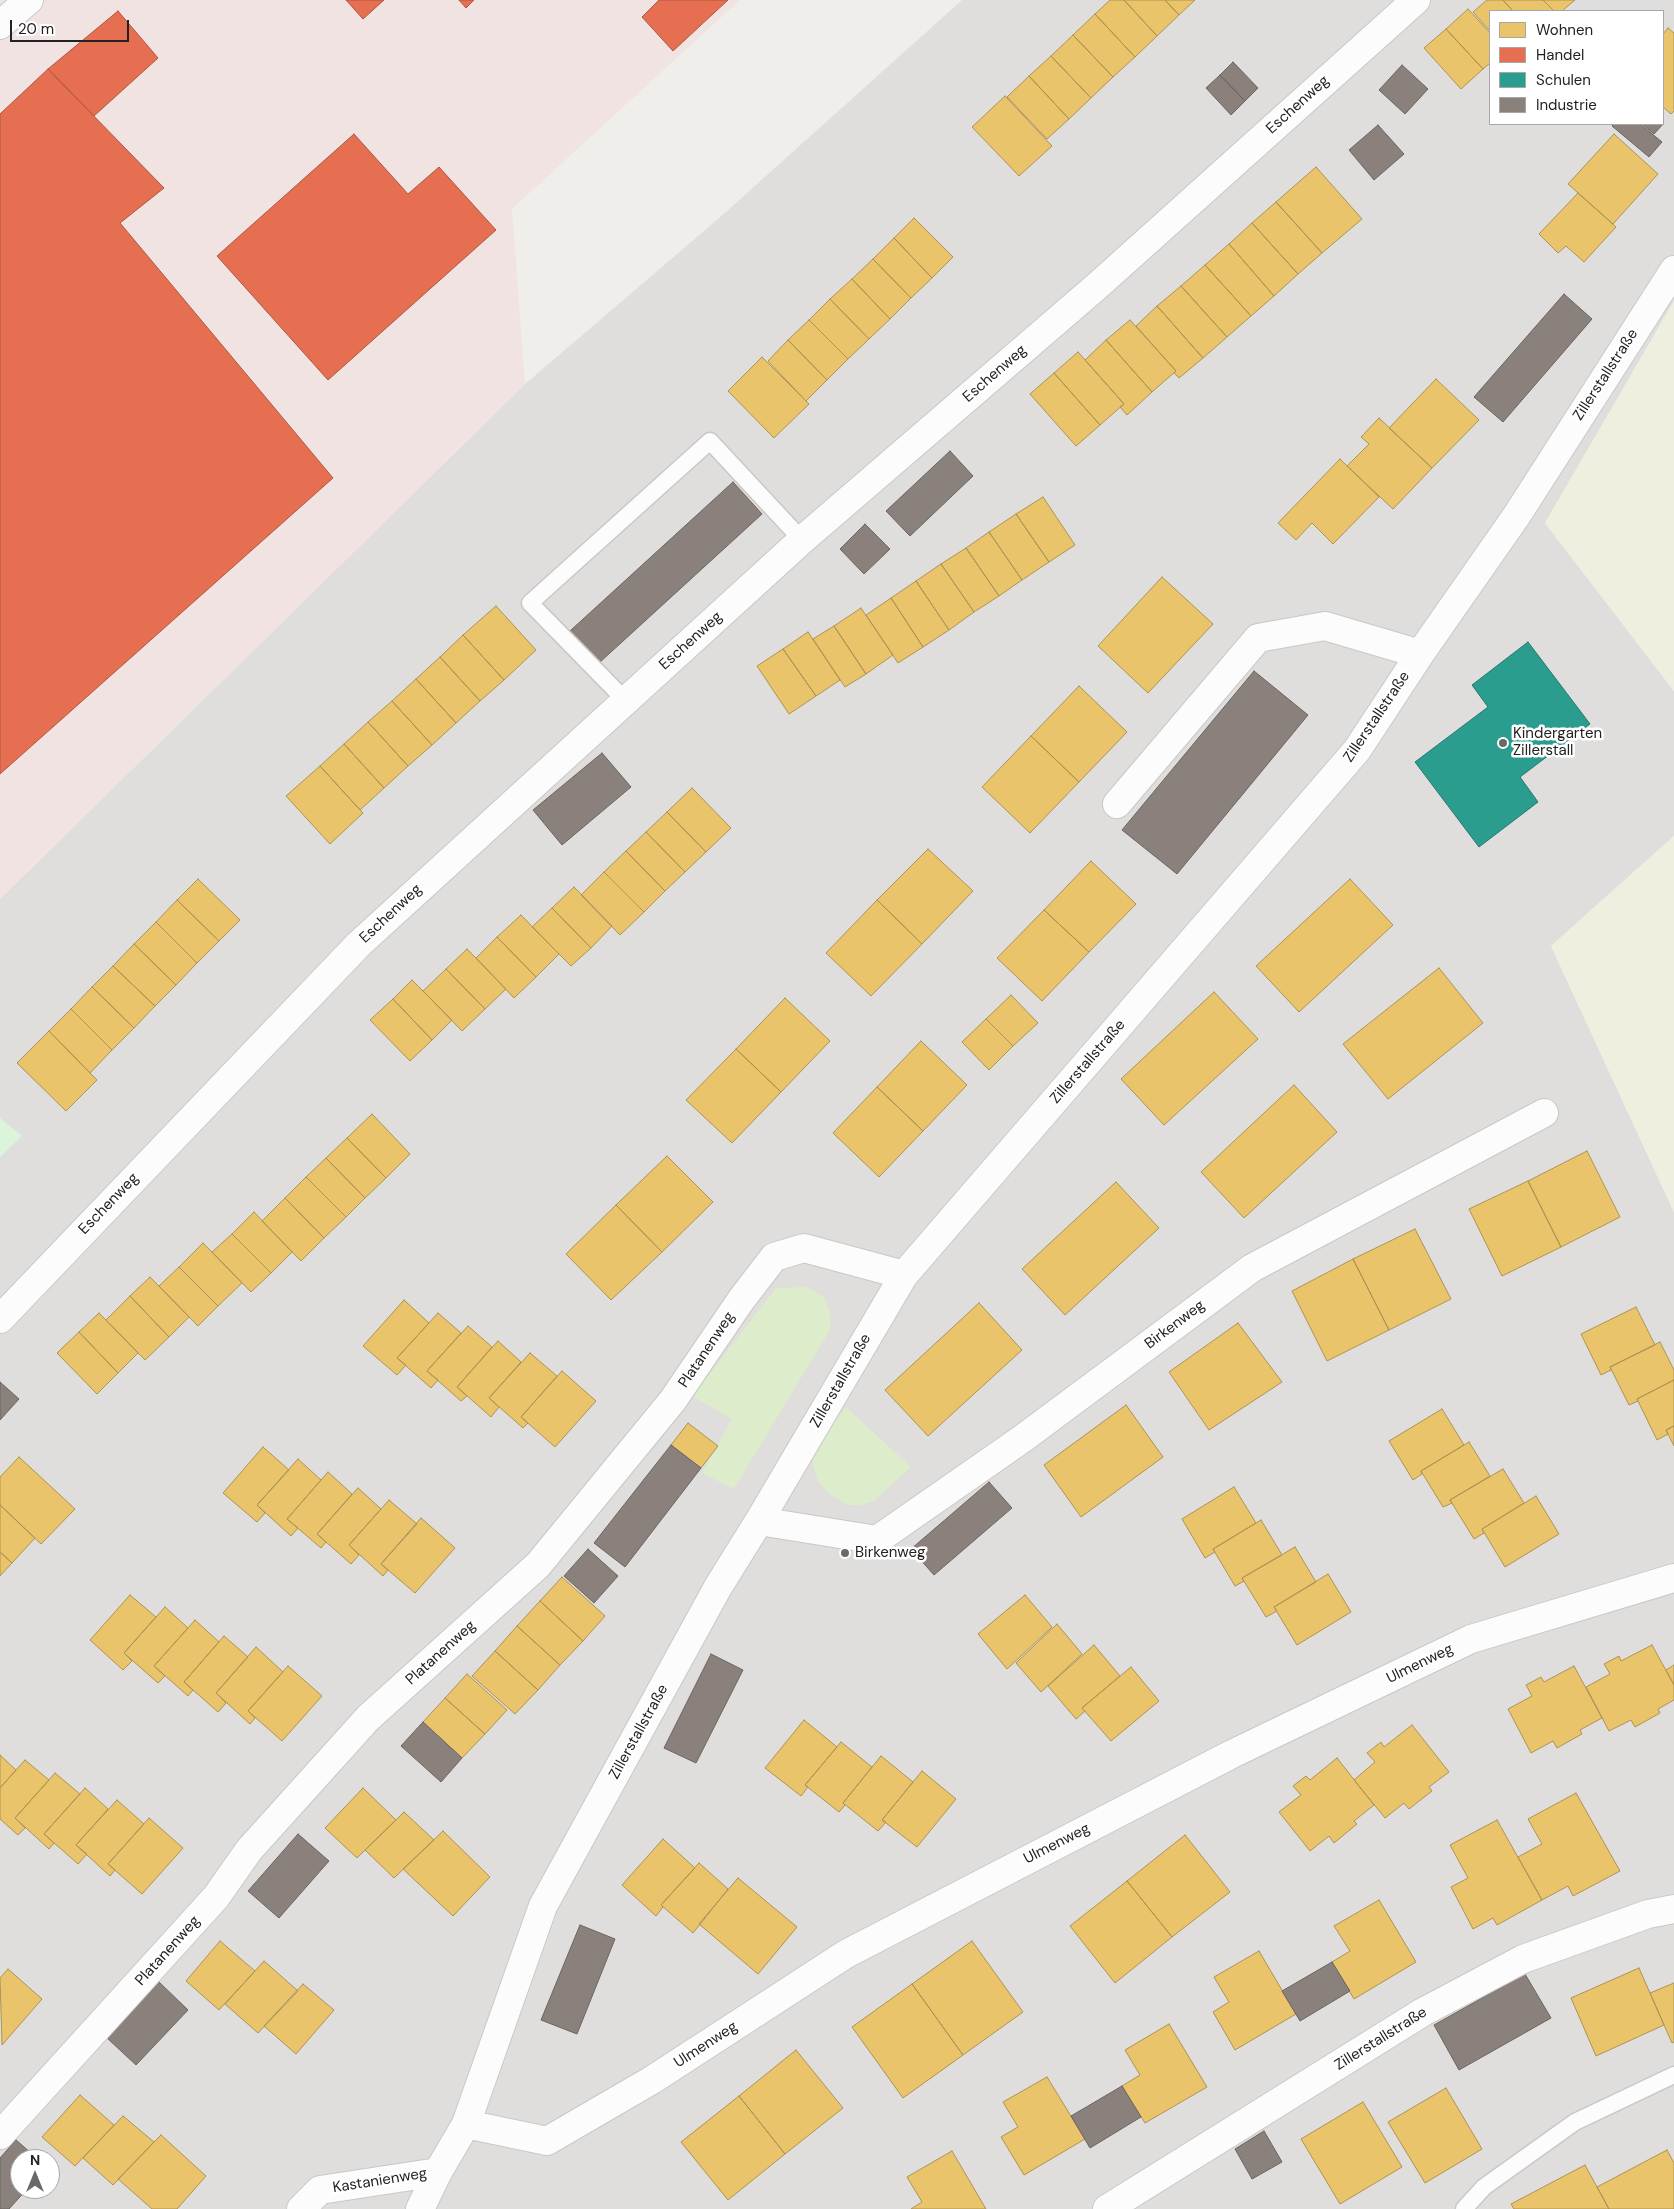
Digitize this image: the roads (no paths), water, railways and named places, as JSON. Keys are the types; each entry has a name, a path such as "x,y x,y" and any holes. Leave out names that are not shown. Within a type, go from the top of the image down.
{"street":[{"path":"0,25 29,0"},
{"name":"Eschenweg","path":"0,1319 359,944 624,700 802,540 1096,287 1416,0"},
{"name":"Zillerstallstraße","path":"420,2209 438,2172 466,2124 543,1906 718,1587 904,1275 1358,750 1420,654 1517,515 1674,270"},
{"name":"Zillerstallstraße","path":"1117,804 1258,638 1325,626 1420,654"},
{"name":"Birkenweg","path":"759,1521 877,1540 1022,1439 1252,1268 1544,1114"},
{"name":"Platanenweg","path":"0,2135 216,1897 249,1850 368,1718 538,1565 673,1400 740,1300 774,1258 804,1248 904,1275"},
{"name":"Ulmenweg","path":"466,2124 547,2141 652,2080 846,1954 1232,1754 1471,1639 1674,1578"},
{"name":"Zillerstallstraße","path":"1106,2209 1423,2012 1523,1959 1648,1914 1674,1909"},
{"name":"Kastanienweg","path":"301,2209 320,2190 438,2172"}],"lane":[{"path":"624,700 530,603 703,447 710,441 802,540"},
{"path":"1464,2209 1484,2186 1575,2122 1674,2075"}],"place":[{"name":"Kindergarten Zillerstall","path":"1503,743"},
{"name":"Birkenweg","path":"845,1553"}]}
